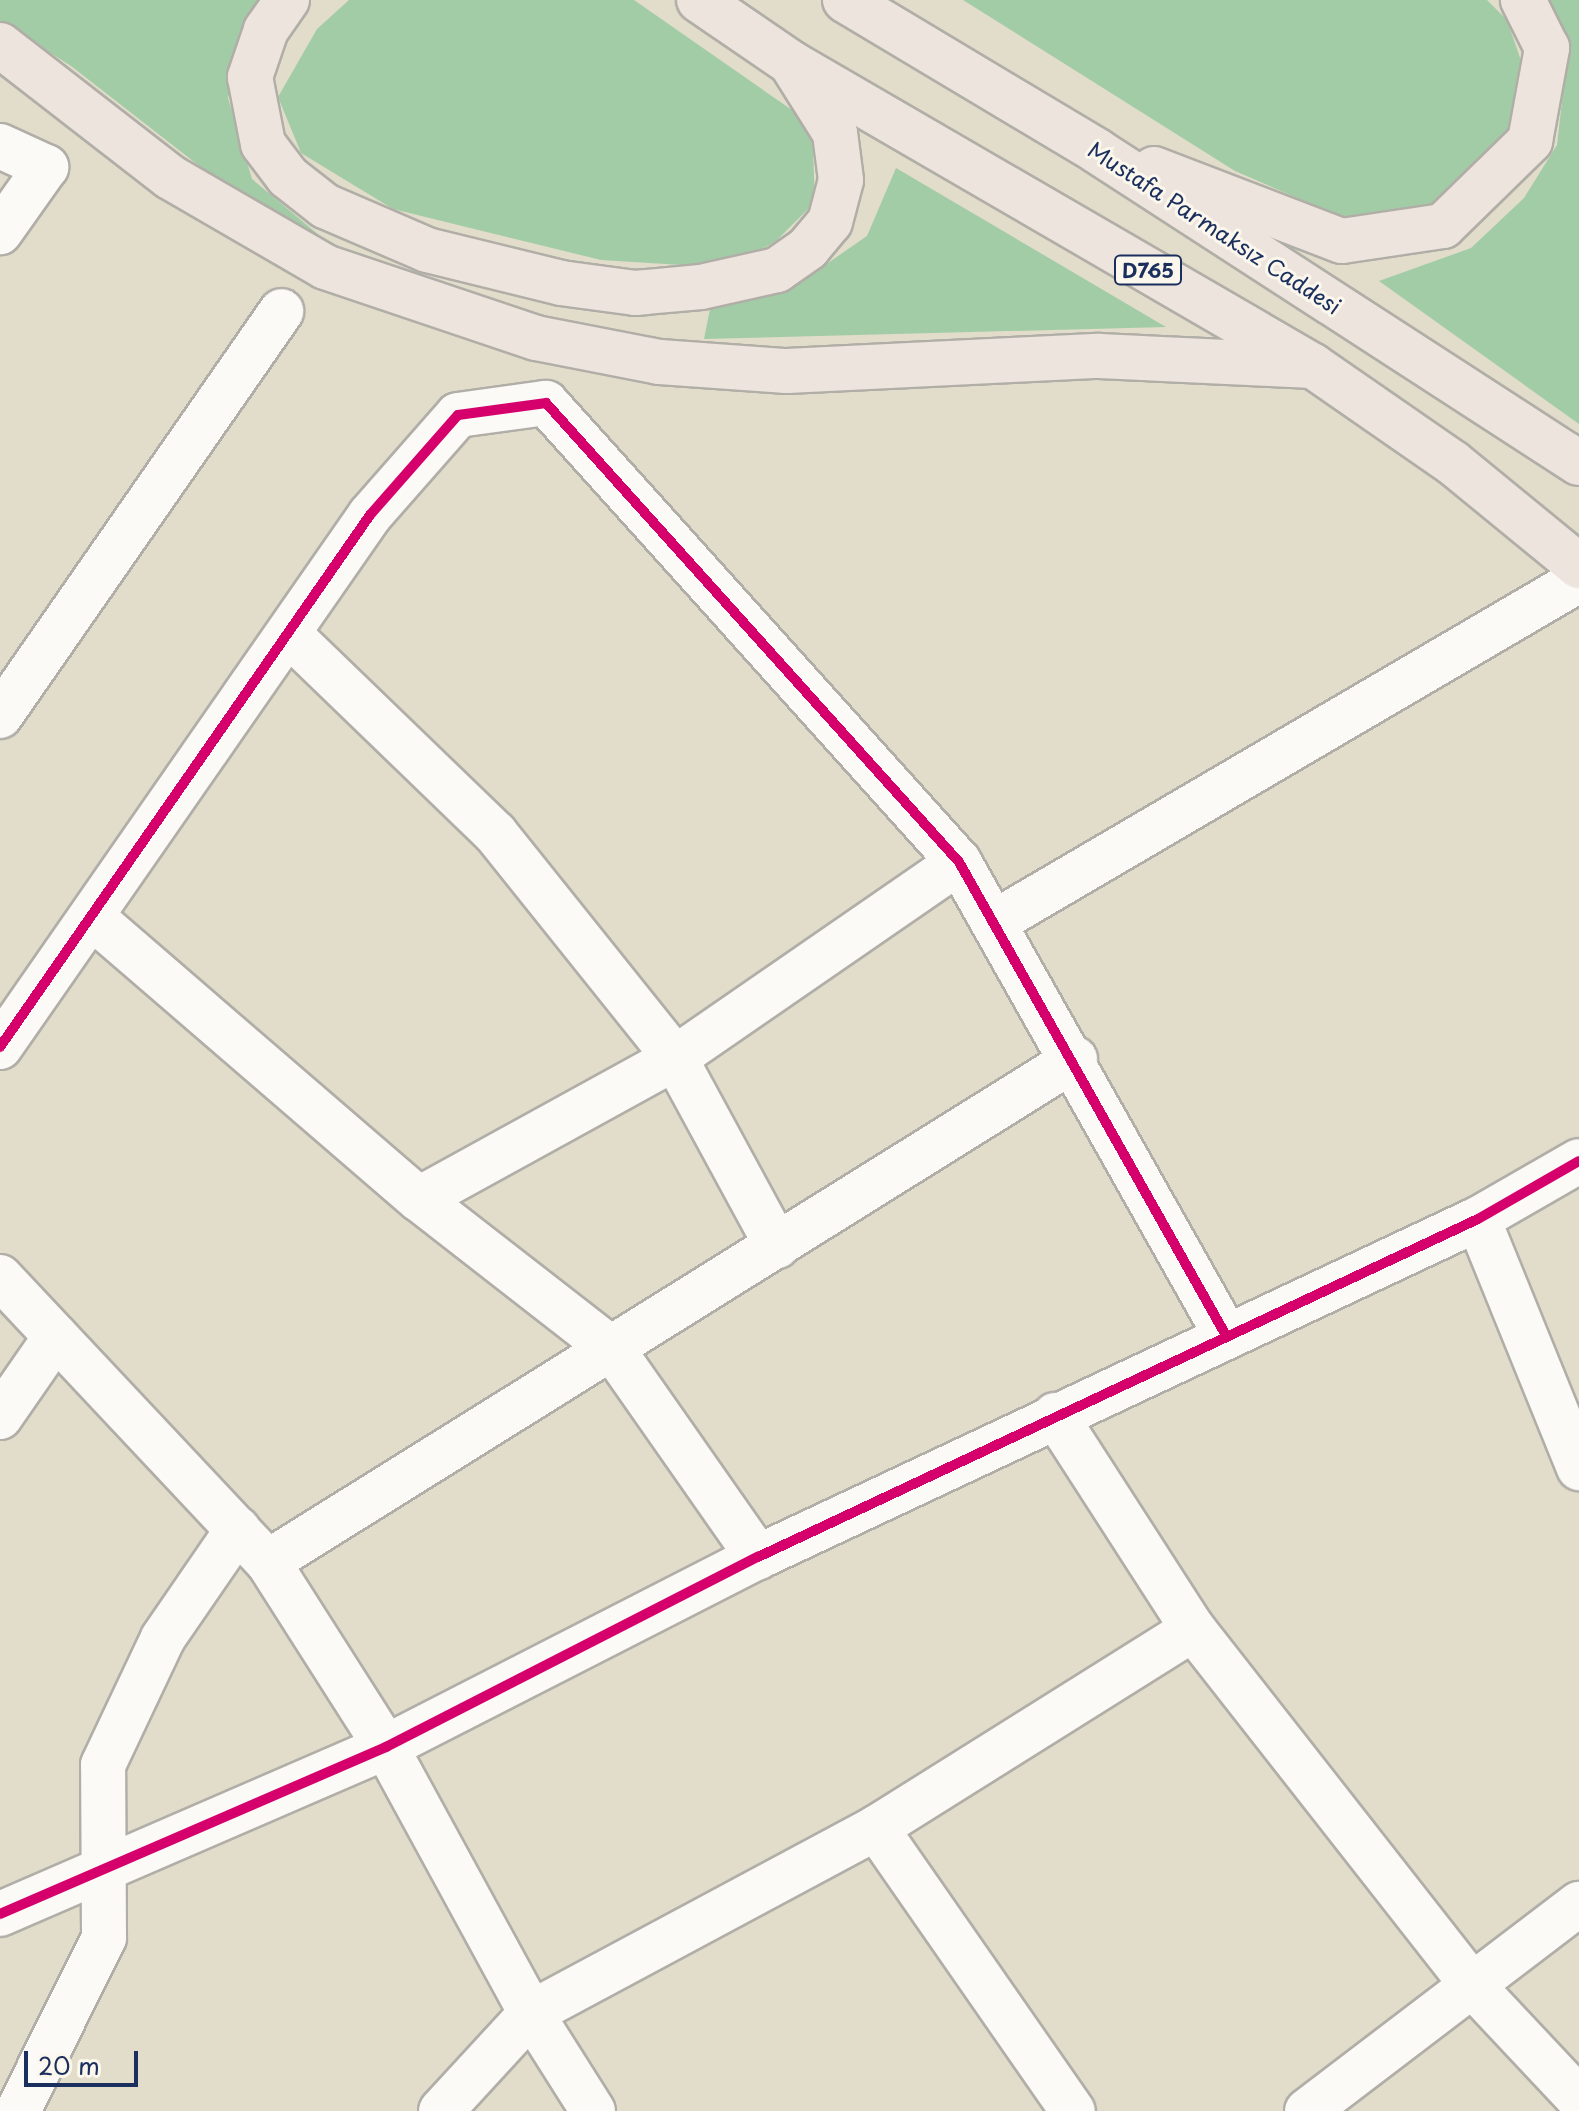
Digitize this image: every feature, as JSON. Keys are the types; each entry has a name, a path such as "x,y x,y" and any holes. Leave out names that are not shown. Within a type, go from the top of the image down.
{"highway":[{"path":"287,0 266,30 250,77 263,144 288,177 325,206 427,250 620,291 701,287 777,270 830,222 841,180 835,133 791,63"},
{"name":"D765","path":"699,0 791,63 1313,366 1453,463 1579,566"},
{"name":"Mustafa Parmaksız Caddesi","path":"845,0 1097,151 1579,463"},
{"path":"1097,151 1342,241 1443,226 1530,141 1547,48 1523,0"},
{"path":"0,45 170,177 325,267 536,338 660,362 787,371 1099,356 1313,366"}],"street":[{"path":"0,146 46,167 0,232"},
{"path":"0,716 281,311"},
{"path":"0,1047 291,636 370,515 458,415 546,403 959,862 1075,1059 1224,1332"},
{"path":"995,922 1579,580"},
{"path":"291,636 495,833 675,1058 777,1246"},
{"path":"419,1199 675,1058 959,862"},
{"path":"93,918 419,1199 613,1350 758,1557"},
{"path":"268,1562 613,1350 1075,1059"},
{"path":"0,1914 386,1747 758,1557 1224,1332 1478,1219 1579,1161"},
{"path":"1478,1219 1579,1468"},
{"path":"0,1277 268,1562 386,1747 531,2013 593,2111"},
{"path":"0,1417 56,1336"},
{"path":"1055,1415 1193,1629 1472,1985 1579,2099"},
{"path":"18,2111 104,1938 106,1868 103,1765 163,1638 238,1529"},
{"path":"441,2111 531,2013 876,1828 1193,1629"},
{"path":"876,1828 1073,2111"},
{"path":"1307,2111 1579,1904"}],"green space":[{"path":"0,0 271,0 251,23 228,98 252,179 326,241 234,193 71,66 0,21"},
{"path":"349,0 634,0 812,124 815,202 776,241 730,268 601,260 393,209 301,153 278,97 317,29"},
{"path":"963,0 1487,0 1507,20 1527,78 1512,131 1435,204 1348,220 1235,171"},
{"path":"1538,0 1579,0 1579,424 1379,281 1471,248 1524,198 1557,145 1567,57"},
{"path":"896,168 1166,327 704,339 710,309 786,292 867,236"}],"cycle path":[{"path":"0,1047 370,515 458,415 546,403 959,862 1224,1332"},
{"path":"0,1914 386,1747 758,1557 1478,1219 1579,1161"}]}
